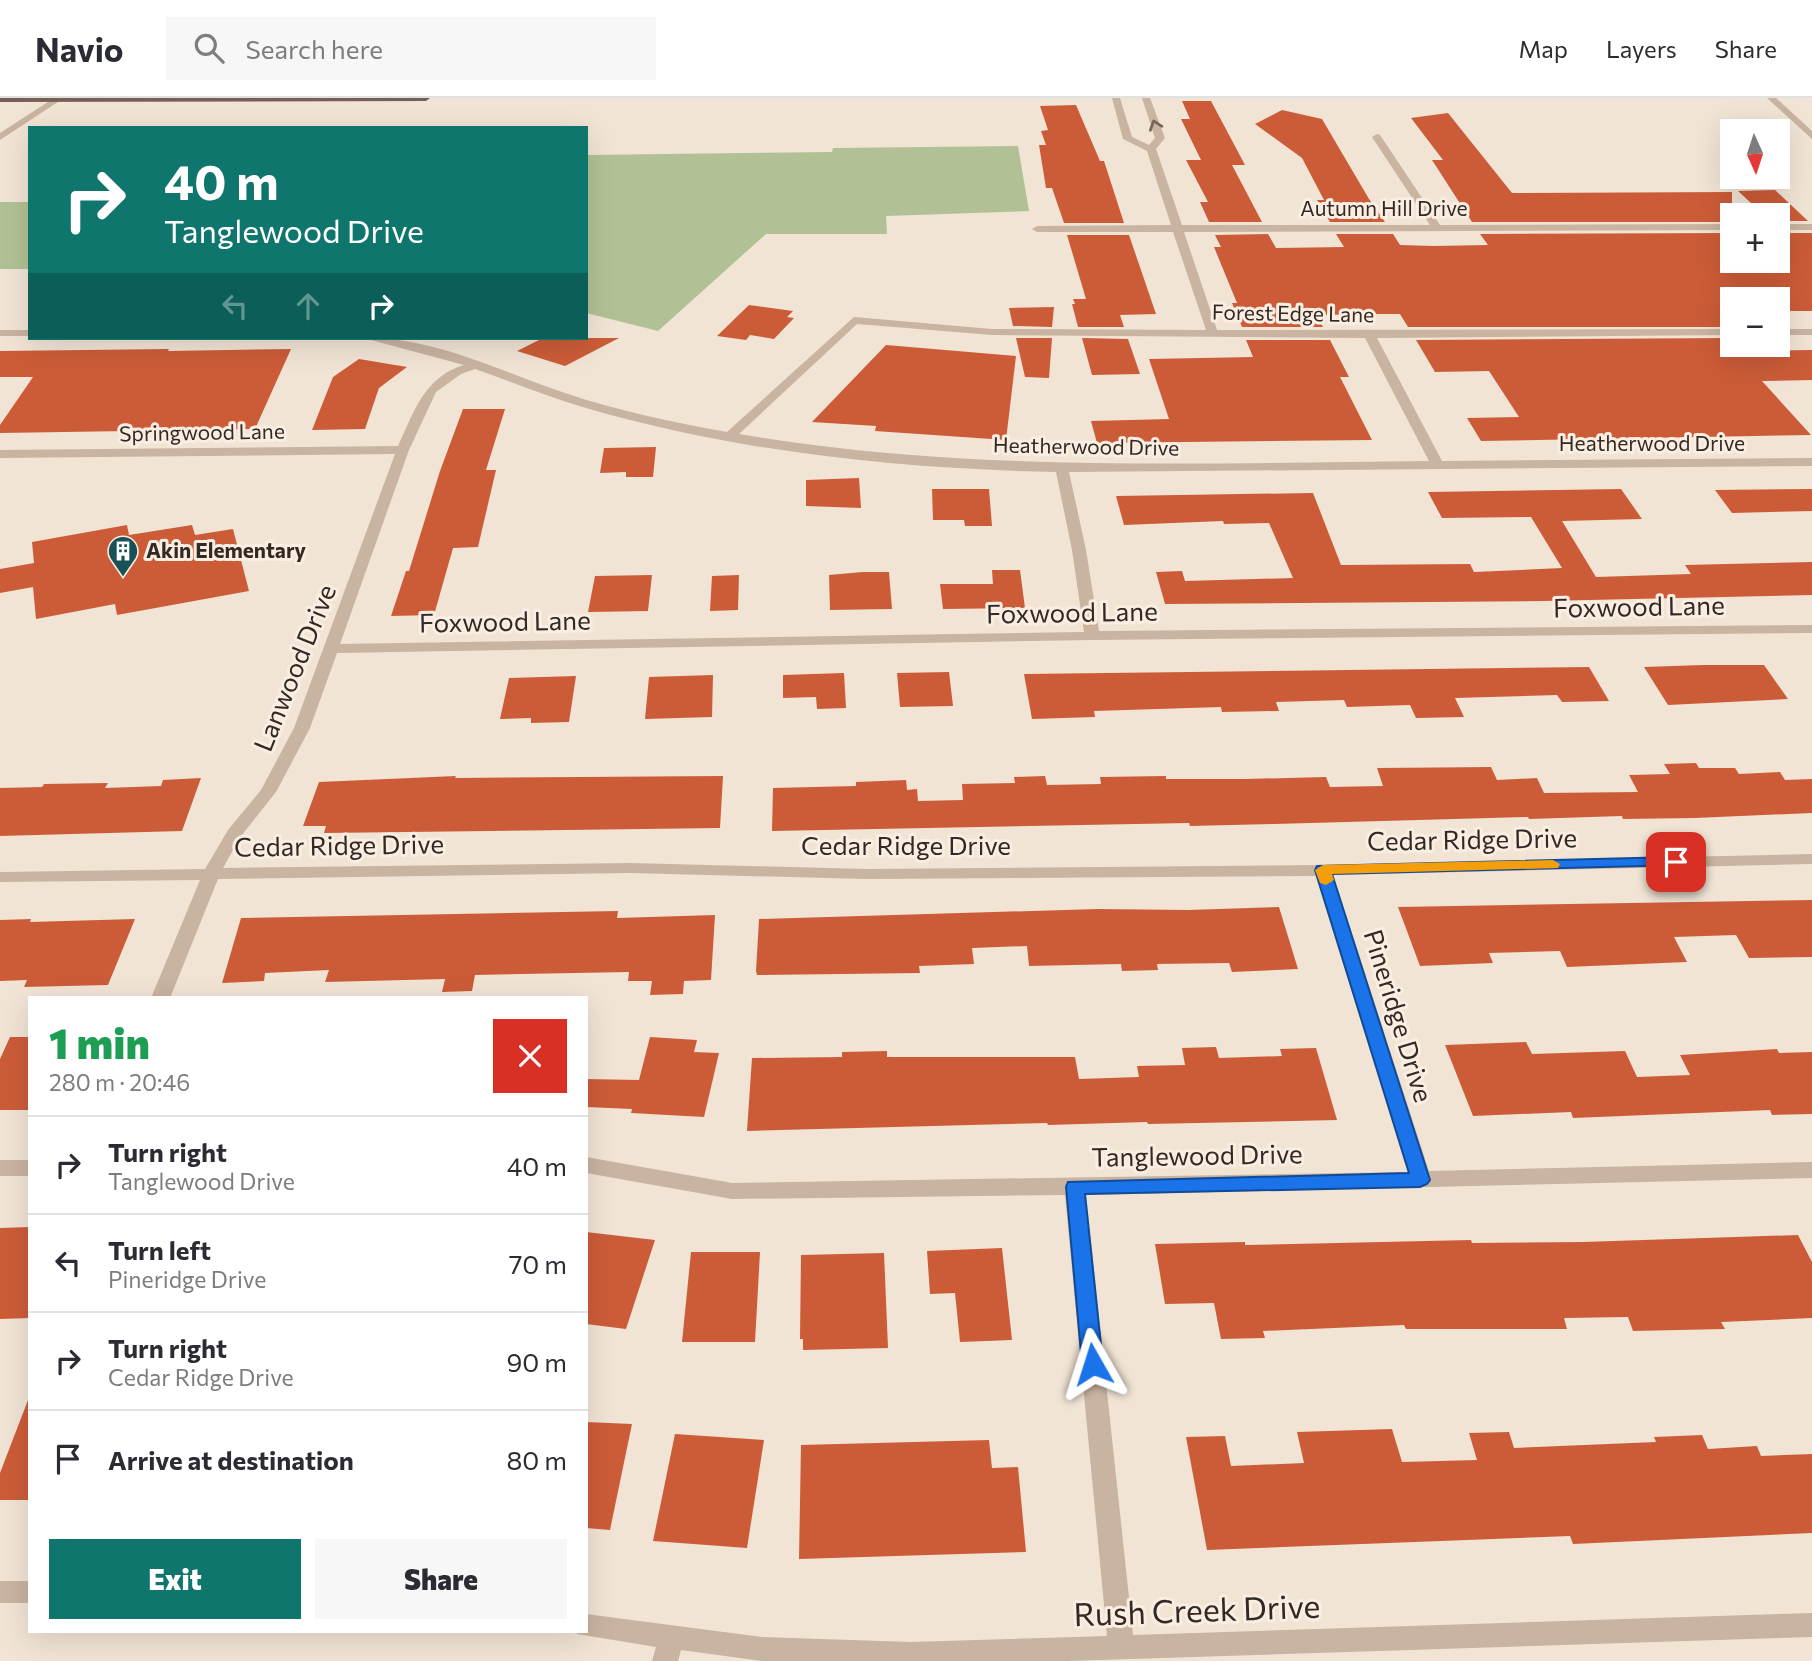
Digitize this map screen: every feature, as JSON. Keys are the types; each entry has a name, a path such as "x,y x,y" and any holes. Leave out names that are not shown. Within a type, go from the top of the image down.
{"main road":[{"path":"0,99 426,98"}],"street":[{"path":"1116,98 1128,139 1151,149 1212,332"},
{"path":"1146,98 1160,138 1151,149"},
{"path":"1771,98 1812,136"},
{"path":"0,126 36,99"},
{"path":"0,137 58,99"},
{"path":"1377,137 1437,228"},
{"path":"1790,227 1812,227"},
{"name":"Autumn Hill Drive","path":"1037,229 1720,228"},
{"name":"Forest Edge Lane","path":"730,436 854,320 992,332 1368,335 1720,332"},
{"path":"1790,332 1812,332"},
{"path":"0,333 28,333"},
{"path":"1368,335 1437,464"},
{"name":"Heatherwood Drive","path":"384,340 440,353 588,404 654,422 864,456 1062,470 1437,464 1812,463"},
{"name":"Lanwood Drive","path":"161,996 211,874 234,834 268,792 302,728 403,450 431,390 457,371 474,366"},
{"name":"Springwood Lane","path":"0,454 403,450"},
{"path":"1062,470 1079,550 1092,636"},
{"name":"Foxwood Lane","path":"332,649 1092,636 1812,629"},
{"name":"Cedar Ridge Drive","path":"0,877 631,868 867,874 1323,870 1812,859"},
{"name":"Pineridge Drive","path":"1323,870 1420,1180"},
{"name":"Tanglewood Drive","path":"588,1165 732,1191 1075,1187 1812,1170"},
{"path":"0,1168 28,1168"},
{"path":"1075,1187 1121,1646"},
{"path":"0,1592 28,1592"},
{"name":"Rush Creek Drive","path":"588,1627 669,1649 911,1654 1812,1625"}],"green space":[{"path":"1018,146 1029,211 886,216 887,234 766,234 658,331 588,314 588,155 832,152 833,148"},
{"path":"0,202 28,202 28,269 0,269"}],"building":[{"path":"1182,101 1211,101 1245,165 1232,165 1262,222 1209,222 1200,202 1208,202 1186,160 1201,160 1181,119 1190,119"},
{"path":"1076,105 1100,161 1104,161 1124,223 1064,223 1052,188 1046,188 1039,145 1046,145 1041,131 1048,130 1040,106"},
{"path":"1282,110 1322,119 1385,222 1330,222 1317,200 1324,200 1302,158 1255,124"},
{"path":"1448,113 1512,193 1732,192 1732,203 1720,203 1720,222 1472,222 1432,160 1443,160 1411,118"},
{"path":"1775,190 1789,203 1751,203 1738,191"},
{"path":"1790,204 1808,221 1790,221"},
{"path":"1720,233 1720,273 1790,273 1790,233 1812,233 1812,311 1790,311 1790,287 1720,287 1720,327 1408,327 1400,314 1373,314 1317,315 1323,327 1242,327 1232,303 1237,303 1214,247 1221,247 1215,235 1268,234 1276,248 1344,247 1336,234 1393,234 1400,245 1488,245 1480,234"},
{"path":"1067,235 1129,235 1156,314 1120,315 1124,327 1078,327 1073,299 1086,299"},
{"path":"749,305 793,311 787,317 794,318 774,339 750,335 746,340 717,336"},
{"path":"1054,307 1052,327 1013,326 1009,308"},
{"path":"619,338 565,366 517,351 539,340"},
{"path":"1016,338 1052,338 1049,378 1025,377"},
{"path":"1082,338 1128,339 1140,374 1092,375"},
{"path":"1720,338 1720,357 1790,357 1790,350 1812,350 1812,380 1762,381 1811,435 1481,441 1467,418 1519,417 1489,371 1435,372 1416,340"},
{"path":"1246,340 1330,340 1349,377 1340,377 1372,440 1097,443 1091,421 1169,419 1149,359 1253,357"},
{"path":"886,345 1016,356 1006,440 875,431 876,426 812,422"},
{"path":"169,349 168,351 291,349 255,429 0,433 0,425 33,377 0,377 0,351"},
{"path":"359,359 407,367 379,388 365,429 312,430 333,377"},
{"path":"463,409 505,409 486,470 496,470 478,547 453,548 434,615 391,616 406,571 409,571 440,471"},
{"path":"656,447 653,477 626,477 626,472 600,473 604,448"},
{"path":"859,478 861,508 806,506 806,480"},
{"path":"932,489 989,489 992,526 965,526 964,520 933,520"},
{"path":"1621,489 1642,519 1562,521 1596,577 1691,574 1685,565 1812,562 1812,595 1544,601 1165,604 1156,572 1182,571 1185,581 1293,578 1269,523 1224,524 1223,521 1124,525 1116,496 1313,493 1341,565 1470,564 1474,572 1562,568 1531,517 1442,518 1428,492"},
{"path":"1812,489 1812,511 1732,513 1715,490"},
{"name":"Akin Elementary","path":"127,525 129,535 192,525 195,535 233,529 249,591 117,615 115,604 36,619 33,587 0,593 0,569 34,563 32,542"},
{"path":"992,570 1020,570 1025,608 943,609 940,584 993,584"},
{"path":"889,572 892,609 830,610 829,575"},
{"path":"652,575 648,611 588,612 595,576"},
{"path":"739,575 738,610 710,611 712,576"},
{"path":"1764,665 1788,699 1668,705 1644,667"},
{"path":"1589,667 1609,701 1562,702 1557,695 1455,698 1464,717 1416,718 1410,705 1347,707 1344,700 1276,702 1279,711 1222,712 1221,707 1094,711 1095,717 1032,719 1024,674"},
{"path":"949,672 953,706 900,707 897,673"},
{"path":"844,673 846,708 817,709 816,697 783,698 783,675"},
{"path":"713,675 712,717 645,719 649,677"},
{"path":"576,676 569,722 531,723 531,718 500,719 509,678"},
{"path":"1696,763 1699,768 1735,768 1739,774 1780,772 1785,780 1812,779 1812,813 1695,818 1528,817 1190,826 1189,823 772,831 773,788 856,786 856,782 906,780 907,790 917,789 918,801 963,800 962,784 1015,783 1014,777 1045,776 1047,785 1101,784 1100,777 1326,777 1330,787 1383,786 1377,768 1491,767 1497,780 1537,778 1544,793 1638,792 1629,775 1670,774 1664,764"},
{"path":"456,776 455,778 723,776 720,828 324,833 326,826 303,826 319,782"},
{"path":"201,778 182,831 0,836 0,788 108,783 105,788 161,786 163,780"},
{"path":"1812,900 1812,957 1749,958 1736,935 1674,937 1687,962 1567,967 1560,951 1489,953 1493,963 1420,966 1398,907"},
{"path":"1279,907 1298,969 1232,972 1229,963 1157,964 1158,970 1122,971 1121,964 1029,966 1027,946 972,948 974,964 919,966 920,973 757,975 756,971 759,919 1098,909"},
{"path":"618,911 617,918 715,915 711,980 684,981 683,994 650,995 652,981 628,981 629,972 475,975 472,991 442,992 445,979 325,982 329,970 265,973 264,981 222,983 241,918"},
{"path":"31,919 30,922 135,919 108,985 24,987 27,980 0,981 0,920"},
{"path":"10,1037 28,1037 28,1110 0,1110 0,1059"},
{"path":"650,1037 697,1040 694,1052 719,1053 704,1117 631,1113 632,1109 588,1107 588,1079 639,1080"},
{"path":"1526,1042 1532,1054 1625,1051 1637,1077 1690,1075 1680,1055 1777,1049 1779,1053 1812,1052 1812,1114 1772,1115 1770,1110 1573,1118 1571,1112 1473,1116 1445,1045"},
{"path":"1216,1047 1219,1058 1282,1056 1280,1049 1316,1048 1337,1120 1047,1123 747,1131 752,1058 842,1057 842,1052 887,1051 887,1057 1075,1057 1079,1079 1139,1077 1137,1066 1185,1065 1182,1048"},
{"path":"28,1227 28,1318 0,1319 0,1228"},
{"path":"588,1232 655,1240 626,1329 588,1324"},
{"path":"1798,1235 1812,1262 1812,1318 1721,1322 1725,1329 1633,1331 1628,1317 1564,1318 1567,1329 1406,1329 1404,1325 1263,1331 1265,1338 1221,1339 1214,1303 1165,1304 1155,1244 1245,1242 1245,1245 1471,1240 1472,1243 1583,1242"},
{"path":"1002,1248 1012,1340 960,1342 955,1293 930,1294 927,1251"},
{"path":"691,1252 760,1252 755,1342 682,1342"},
{"path":"884,1253 888,1348 803,1350 803,1339 800,1339 801,1255"},
{"path":"28,1400 28,1500 0,1500 0,1473"},
{"path":"588,1422 632,1424 610,1530 588,1528"},
{"path":"1392,1429 1402,1462 1477,1460 1469,1433 1509,1432 1514,1448 1656,1442 1654,1437 1702,1435 1708,1449 1757,1446 1761,1456 1812,1454 1812,1533 1573,1544 1570,1536 1207,1550 1186,1437 1225,1436 1231,1466 1304,1463 1297,1432"},
{"path":"675,1434 764,1440 747,1548 653,1541"},
{"path":"989,1440 992,1468 1018,1467 1026,1552 799,1559 801,1445"}],"slow traffic":[{"path":"1326,880 1323,870 1553,864"}],"place":[{"name":"Akin Elementary","path":"123,578"}],"route":[{"path":"1093,1364 1075,1187 1420,1180 1323,870 1676,862"}]}
